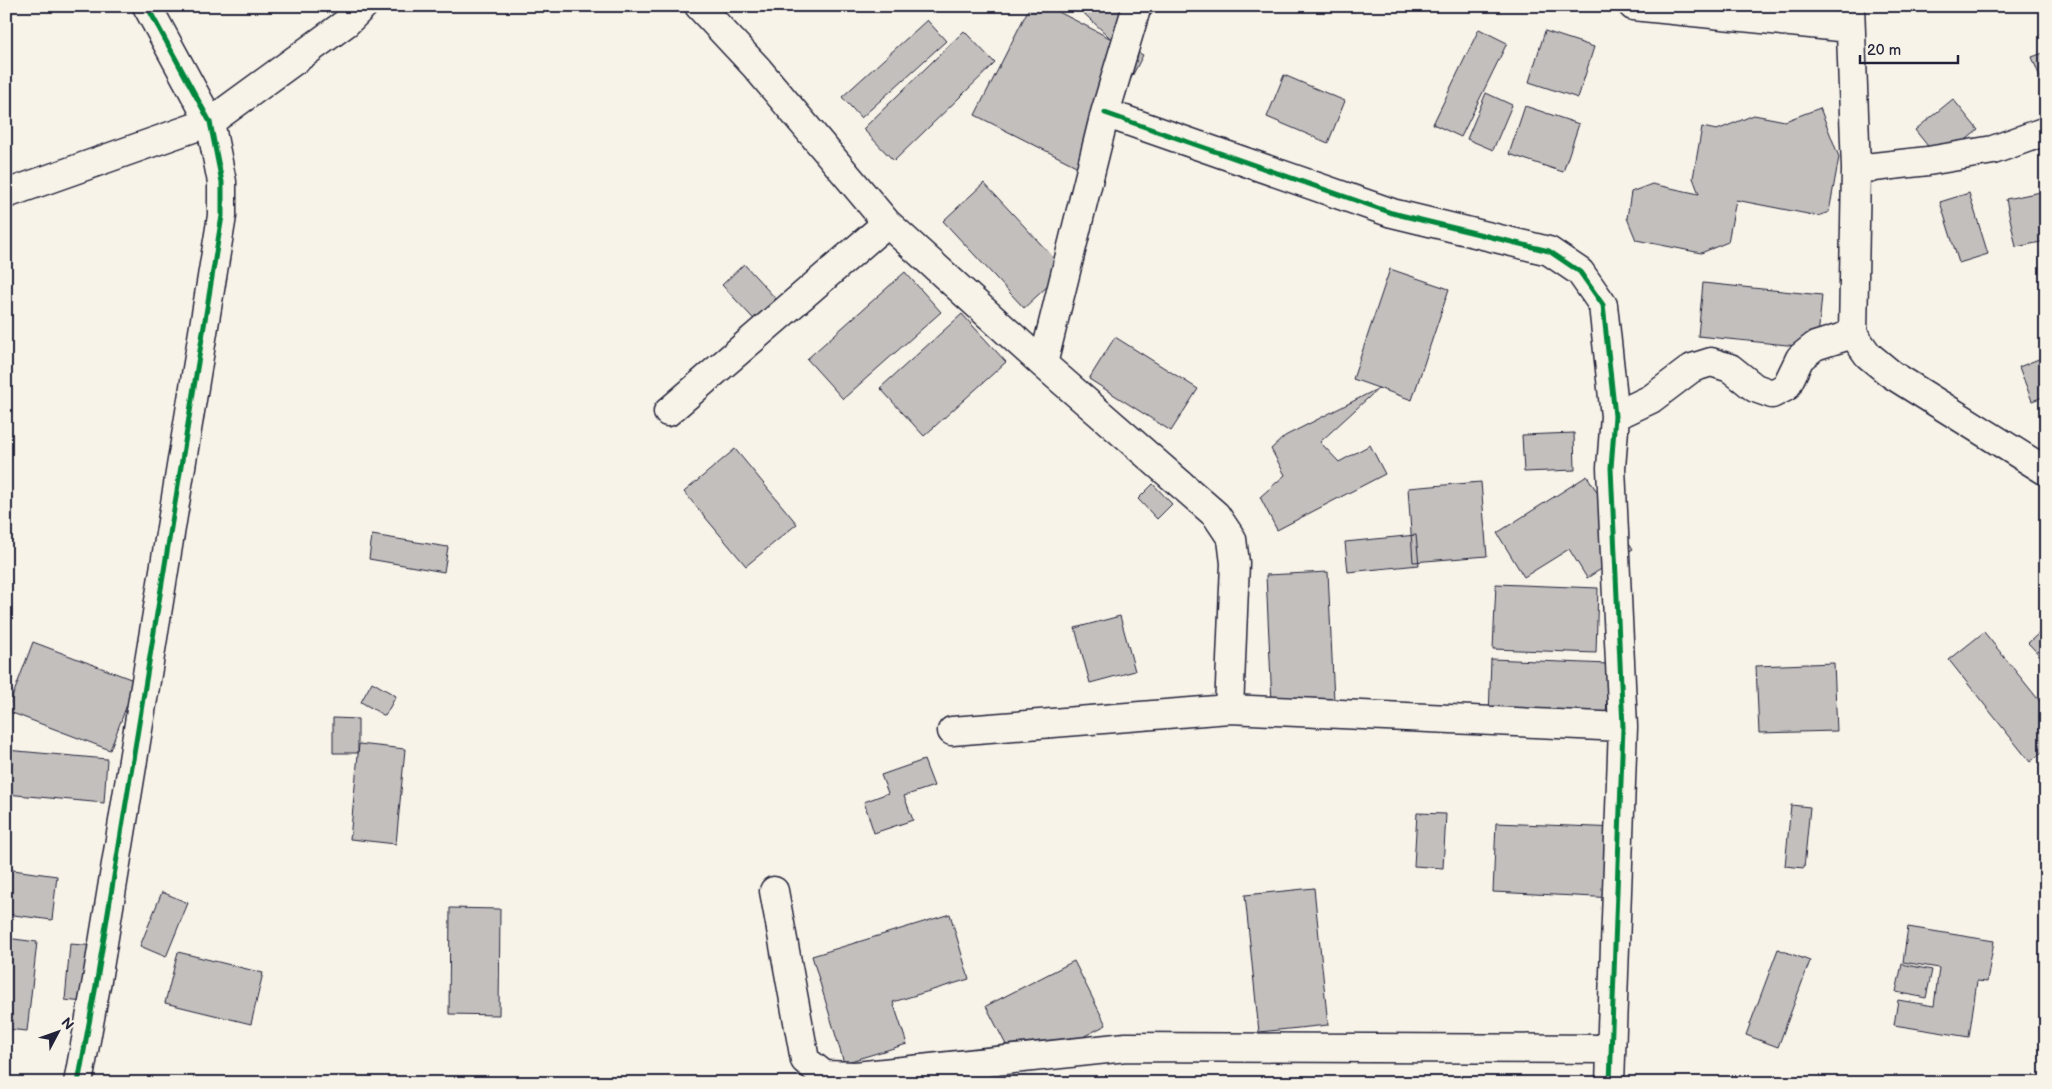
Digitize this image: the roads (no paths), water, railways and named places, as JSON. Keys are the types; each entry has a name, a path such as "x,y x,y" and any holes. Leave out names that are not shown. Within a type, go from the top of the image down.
{"street":[{"path":"78,1083 102,950 222,216 222,182 210,122 147,6"},
{"path":"6,194 210,122 346,23 363,6"},
{"path":"699,6 756,67 887,223 1043,364 1216,515 1232,539 1235,563 1229,710"},
{"path":"1043,364 1106,113 1137,6"},
{"path":"1633,6 1850,17 1856,169 1853,334 1868,355 1891,374 2046,471"},
{"path":"1106,113 1392,213 1549,251 1580,272 1603,304 1615,416 1611,468 1623,727 1610,1083"},
{"path":"1856,169 1928,161 1993,150 2046,131"},
{"path":"668,412 887,223"},
{"path":"1615,416 1651,399 1692,368 1711,362 1730,368 1755,388 1772,394 1786,387 1800,358 1815,346 1853,334"},
{"path":"952,731 1229,710 1623,727"},
{"path":"774,891 805,1060 824,1075 856,1076 1126,1047 1610,1049"}]}
